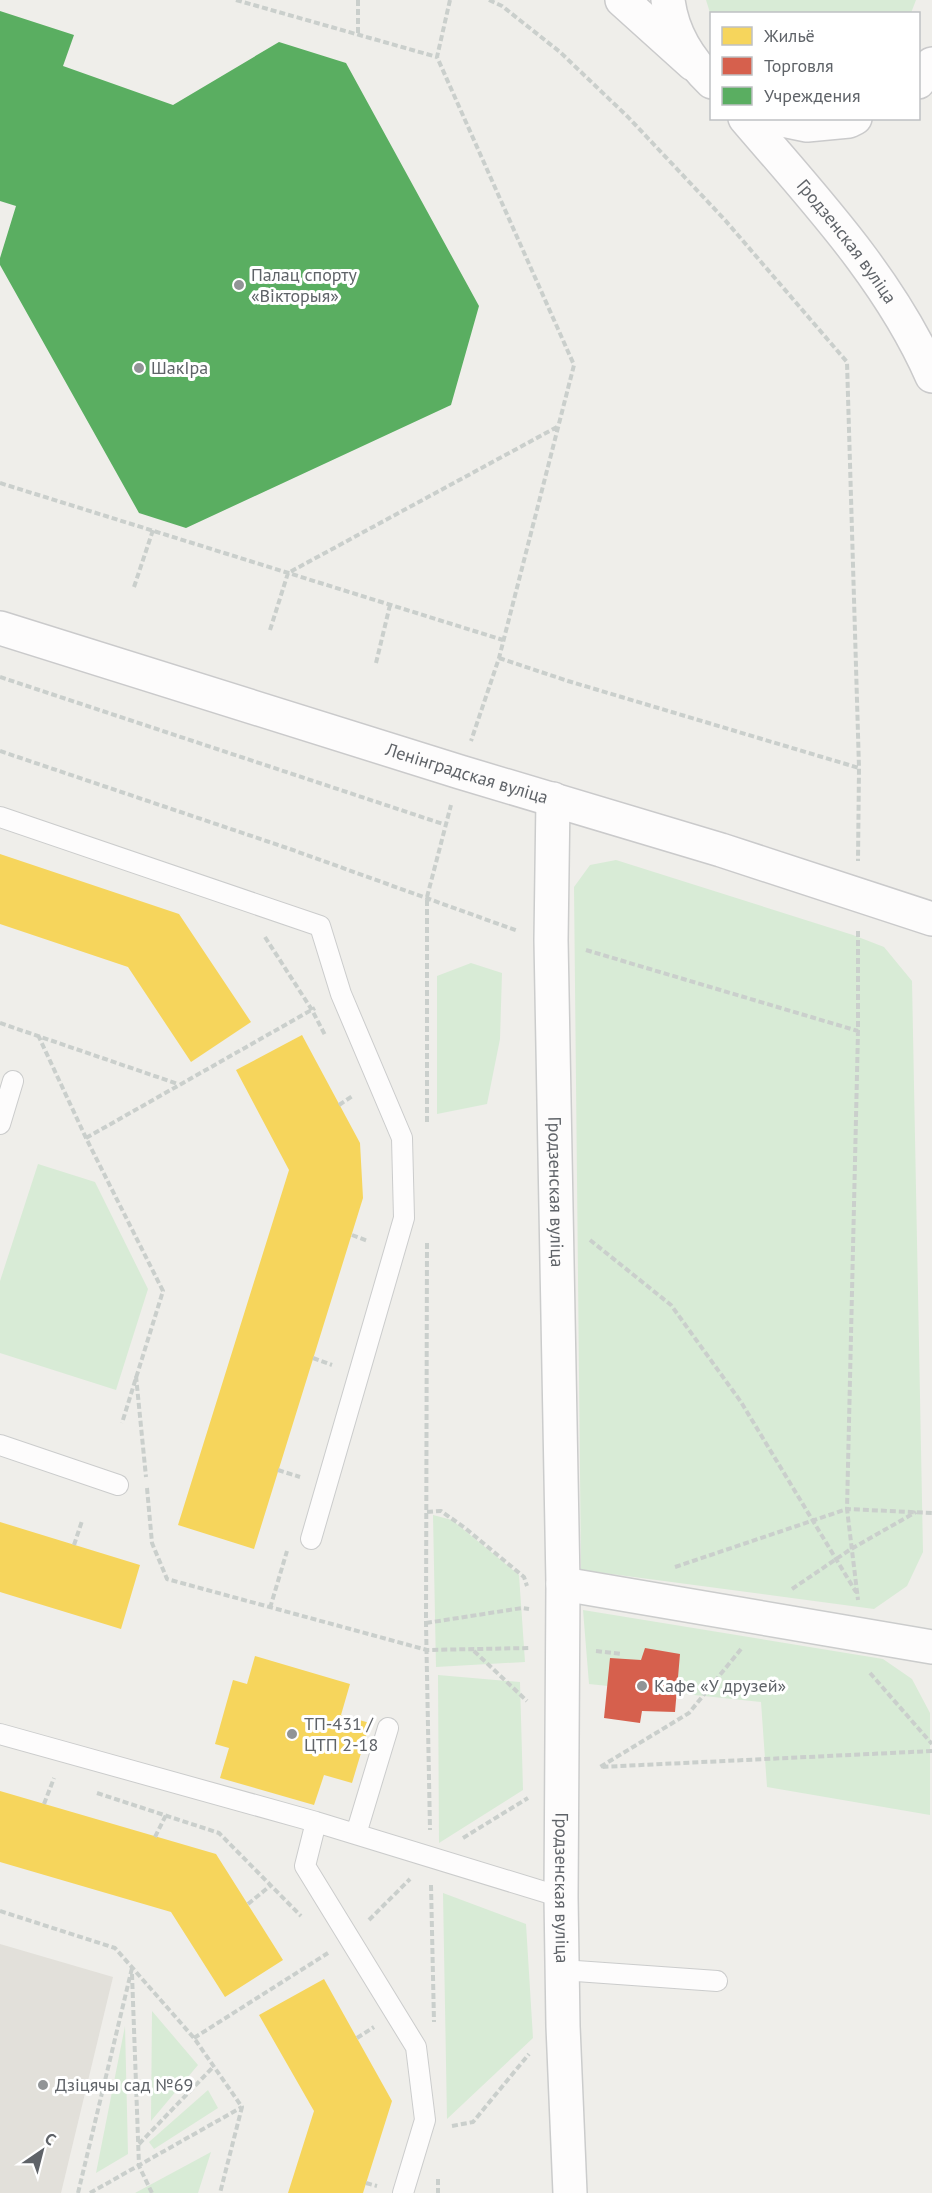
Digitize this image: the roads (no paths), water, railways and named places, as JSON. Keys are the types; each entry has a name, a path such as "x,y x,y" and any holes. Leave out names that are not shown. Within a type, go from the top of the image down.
{"street":[{"path":"622,0 702,73"},
{"path":"668,0 670,20 702,73"},
{"path":"920,79 932,64"},
{"name":"Гродзенская вуліца","path":"747,120 827,215 895,304 920,348 932,376"},
{"path":"783,120 807,125 851,120"},
{"name":"Ленінградская вуліца","path":"0,628 721,850 932,920"},
{"name":"Гродзенская вуліца","path":"553,800 551,940 563,1584 561,1897 570,2193"},
{"path":"563,1584 932,1647"}],"lane":[{"path":"0,817 320,926 341,994 402,1138 404,1218 311,1539"},
{"path":"0,1124 13,1081"},
{"path":"0,1445 118,1485"},
{"path":"356,1834 388,1728"},
{"path":"0,1734 316,1822 561,1897"},
{"path":"316,1822 305,1866 416,2047 424,2121 403,2193"},
{"path":"562,1970 717,1981"}],"place":[{"name":"Палац спорту «Вікторыя»","path":"239,285"},
{"name":"ШакІра","path":"139,368"},
{"name":"Кафе «У друзей»","path":"642,1686"},
{"name":"ТП-431 / ЦТП 2-18","path":"292,1734"},
{"name":"Дзіцячы сад №69","path":"43,2085"}]}
